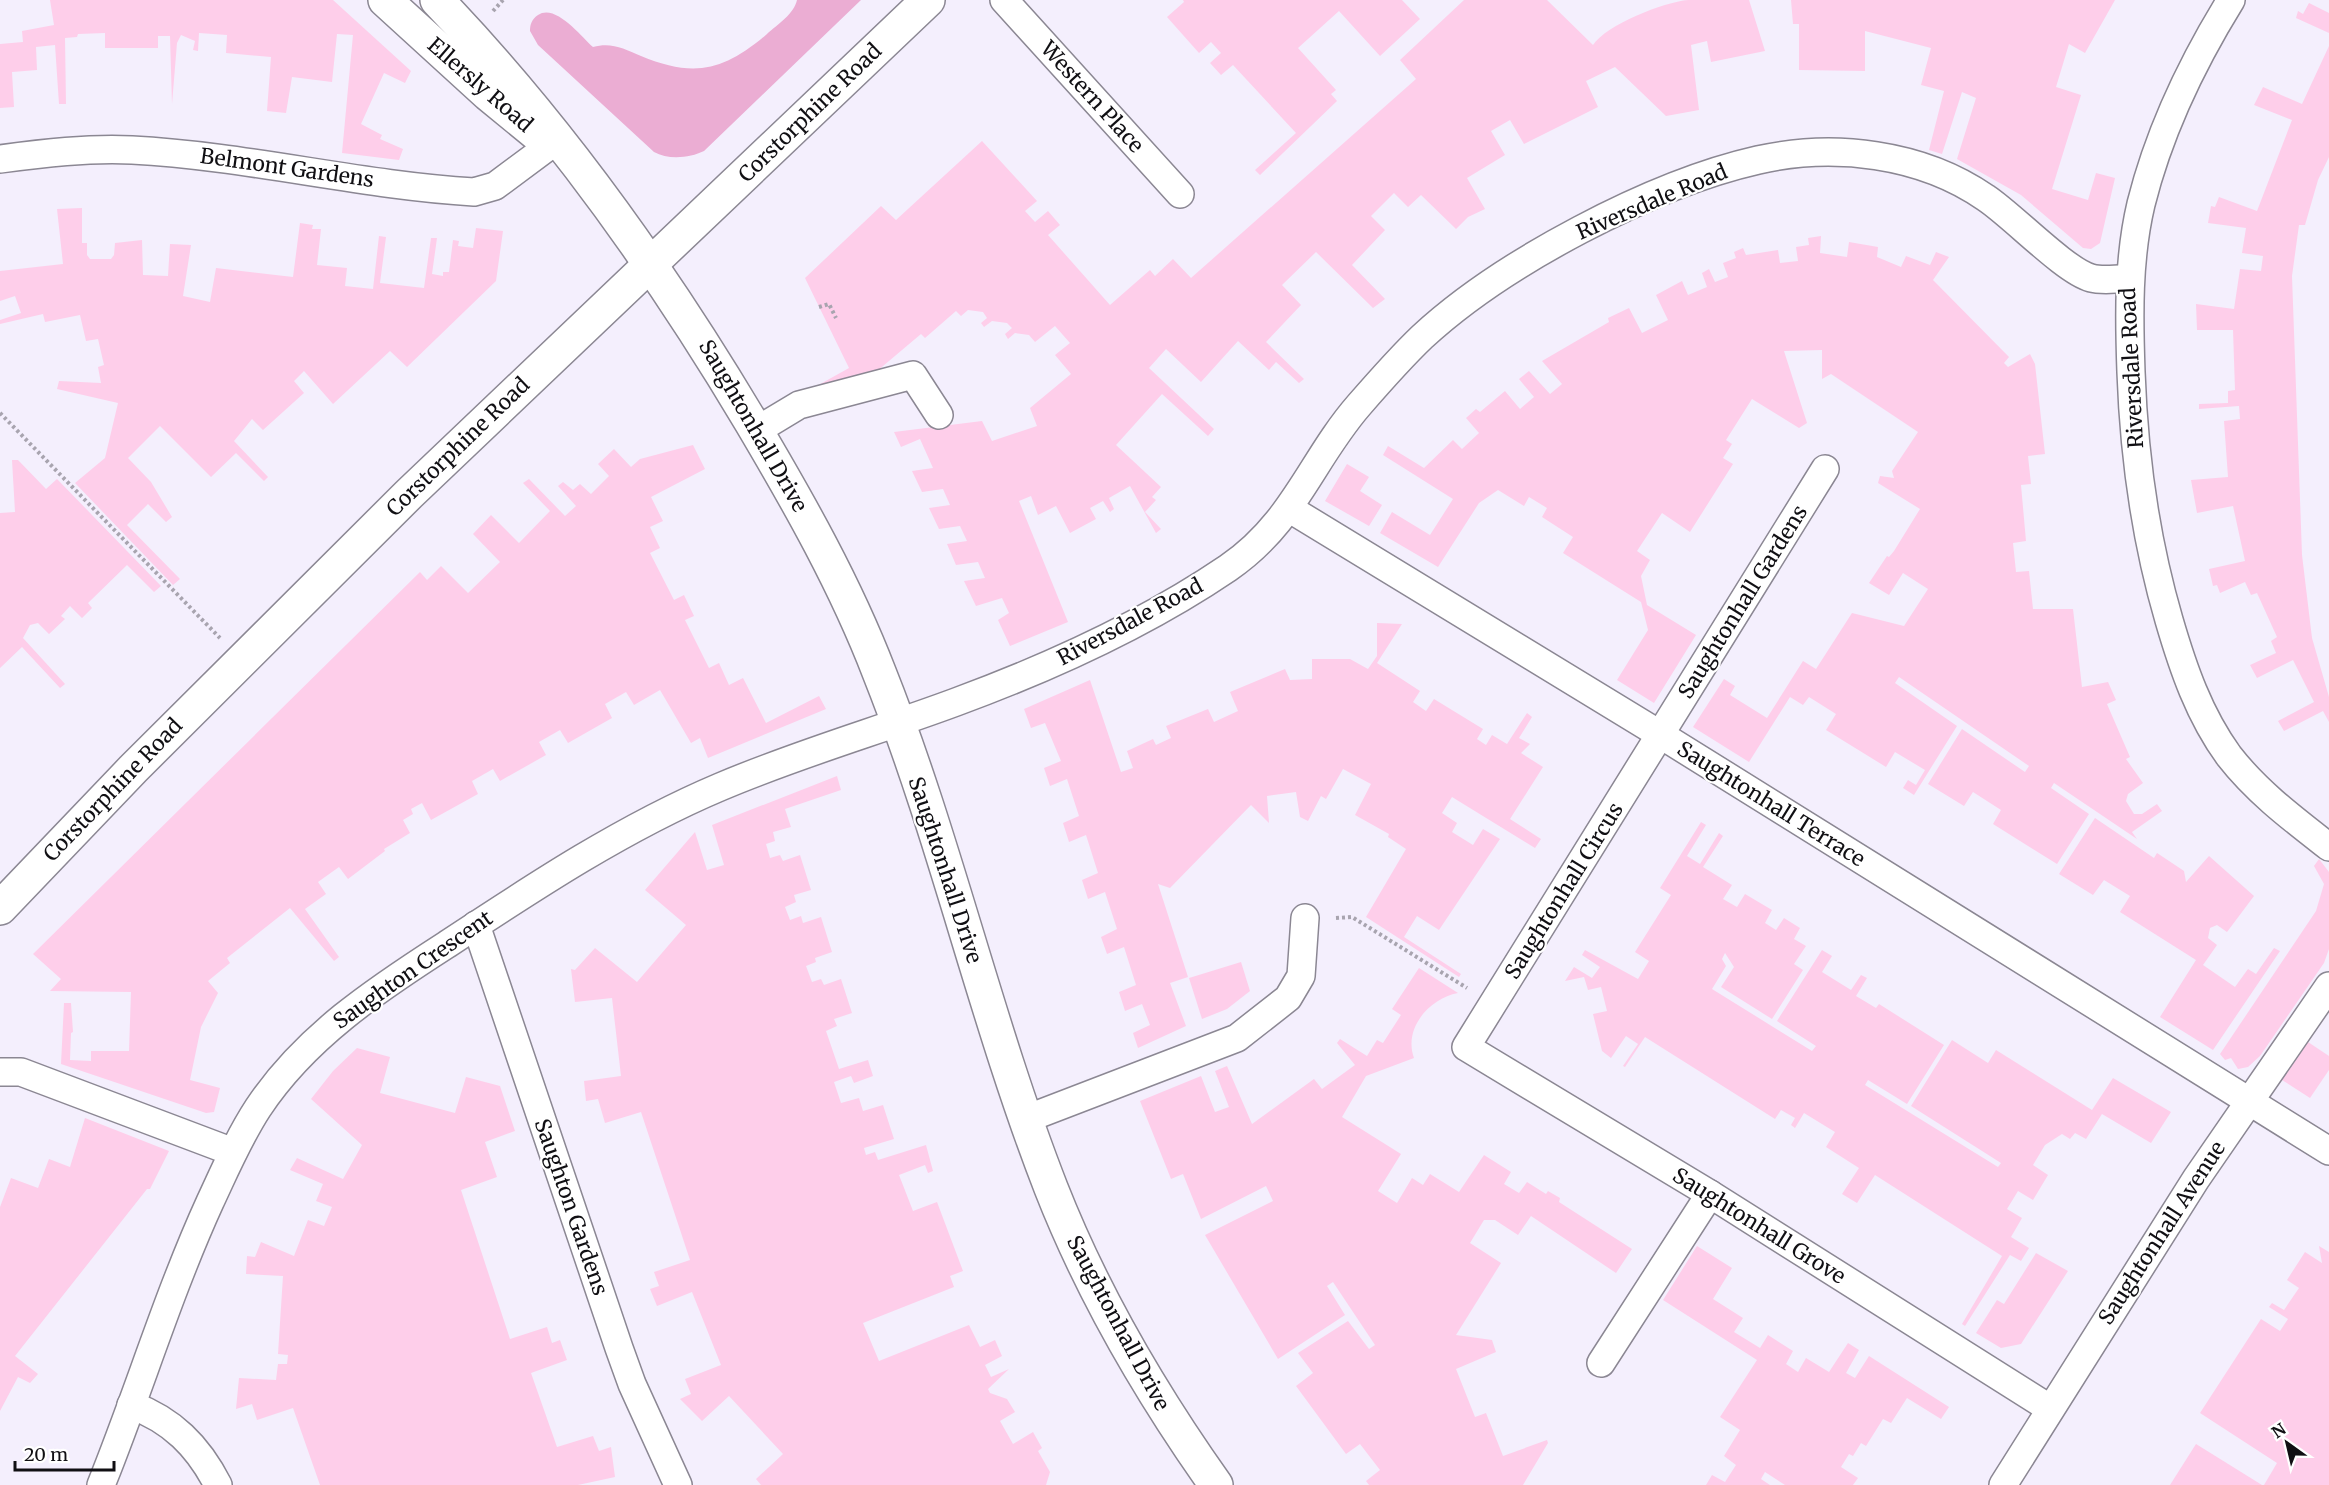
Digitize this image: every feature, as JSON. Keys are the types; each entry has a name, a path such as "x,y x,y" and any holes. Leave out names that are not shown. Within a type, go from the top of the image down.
{"street":[{"name":"Ellersly Road","path":"385,0 488,94 554,142"},
{"name":"Ellersly Road","path":"436,0 507,75 554,142 577,166 652,265"},
{"name":"Corstorphine Road","path":"0,908 78,824 532,374 652,265 928,0"},
{"name":"Western Place","path":"1004,0 1180,194"},
{"path":"2130,278 2141,206 2169,118 2194,64 2231,0"},
{"name":"Belmont Gardens","path":"0,159 72,150 130,150 198,155 474,192 495,186 554,142"},
{"name":"Riversdale Road","path":"897,722 1000,685 1079,652 1169,606 1236,562 1290,508 1354,411 1423,336 1483,290 1554,245 1628,207 1707,173 1763,159 1813,152 1859,153 1906,162 1953,178 1987,198 2082,274 2092,278 2130,278 2134,436 2139,487 2148,543 2176,645 2193,693 2229,755 2267,798 2329,847"},
{"name":"Saughtonhall Drive","path":"652,265 699,334 756,431 834,569 857,618 897,722 1026,1119 1052,1190 1107,1310 1144,1378 1216,1485"},
{"path":"756,431 799,405 913,375 939,415"},
{"name":"Saughtonhall Gardens","path":"1661,735 1825,469"},
{"name":"Saughtonhall Terrace","path":"1290,508 1661,735 2329,1151"},
{"name":"Saughton Crescent","path":"101,1485 165,1309 233,1152 260,1104 332,1025 374,992 561,871 681,804 777,764 897,722"},
{"name":"Saughtonhall Circus","path":"1466,1047 1661,735"},
{"path":"1026,1119 1237,1038 1288,998 1301,976 1305,918"},
{"name":"Saughton Gardens","path":"476,925 619,1348 632,1384 678,1485"},
{"name":"Saughtonhall Avenue","path":"2003,1485 2049,1408 2196,1179 2329,986"},
{"name":"Saughtonhall Grove","path":"1466,1047 1710,1194 2049,1408"},
{"path":"0,1072 21,1072 233,1152"},
{"path":"1601,1363 1710,1194"},
{"path":"131,1404 155,1414 175,1427 201,1457 218,1485"}],"path":[{"path":"819,308 829,304 836,318"},
{"path":"0,413 242,660"},
{"path":"1305,918 1352,917 1493,1004"}],"shaded area":[{"path":"50,0 333,0 411,71 405,83 384,73 361,124 382,135 380,139 403,149 399,160 342,153 353,35 337,34 332,82 292,77 286,113 267,111 271,57 226,53 227,35 199,33 198,51 193,50 195,41 181,35 177,43 172,104 170,36 158,36 158,48 105,48 105,33 78,34 77,37 65,38 66,104 59,104 55,45 36,47 37,70 12,72 14,107 0,108 0,44 23,42 22,31 54,25"},
{"path":"797,0 861,0 704,151 686,157 672,157 654,152 538,45 530,31 532,22 538,15 545,12 552,13 567,22 593,47 606,45 618,47 677,67 708,67 737,56 751,46 793,10"},
{"path":"1183,0 1402,0 1420,19 1380,56 1339,11 1298,48 1336,90 1331,94 1337,101 1260,175 1255,170 1296,133 1233,65 1221,75 1210,63 1221,53 1211,42 1199,53 1167,17 1184,2"},
{"path":"1464,0 1547,0 1593,45 1600,37 1622,22 1665,5 1688,0 1749,0 1765,51 1711,62 1707,41 1691,45 1699,110 1666,116 1615,67 1586,81 1598,107 1524,144 1510,120 1491,131 1505,155 1467,178 1485,209 1468,217 1456,229 1421,195 1408,207 1394,193 1371,216 1385,230 1352,265 1385,299 1373,308 1316,252 1282,285 1301,305 1266,342 1304,379 1299,383 1276,362 1269,370 1238,341 1201,382 1166,349 1149,368 1214,429 1208,436 1162,394 1116,445 1161,487 1152,497 1156,500 1145,512 1161,529 1156,533 1130,486 1109,498 1114,509 1110,512 1103,501 1090,508 1096,519 1070,533 1056,506 1038,515 1031,496 1019,501 1068,622 1010,646 998,620 1009,613 1002,598 976,606 964,581 985,578 978,562 956,565 947,544 967,541 960,526 939,529 929,508 950,505 943,489 922,492 912,471 933,468 920,439 901,447 894,432 982,421 992,441 1037,426 1030,408 1071,374 1055,355 1070,343 1055,326 1035,342 1029,335 1015,333 1008,339 1005,334 1012,328 1007,323 992,321 984,327 981,323 987,318 983,312 968,310 961,316 956,311 925,338 921,334 870,377 797,397 849,368 805,278 881,206 896,220 982,141 1037,201 1025,211 1035,222 1048,211 1060,225 1048,235 1110,305 1150,270 1155,276 1173,259 1191,278 1416,79 1400,60"},
{"path":"1791,0 2115,0 2085,53 2069,44 2056,87 2081,95 2052,189 2088,200 2096,173 2115,178 2100,243 2091,249 2083,248 2021,195 1957,159 1976,98 1962,92 1942,154 1929,150 1944,91 1921,85 1931,48 1865,31 1865,71 1799,70 1799,24 1793,24"},
{"path":"2309,3 2329,13 2329,33 2296,18 2298,11 2303,14"},
{"path":"2329,46 2329,157 2318,180 2305,225 2299,225 2292,276 2302,555 2312,638 2329,697 2329,722 2323,711 2284,731 2278,721 2314,702 2293,660 2257,678 2250,665 2276,653 2271,641 2277,637 2257,593 2251,595 2245,582 2220,593 2217,585 2213,586 2209,569 2245,561 2233,506 2197,513 2191,480 2228,477 2224,421 2240,419 2239,406 2199,409 2199,404 2228,403 2228,391 2235,390 2233,330 2197,330 2196,304 2234,309 2240,269 2261,271 2263,256 2242,253 2246,228 2208,223 2211,206 2215,207 2219,197 2257,211 2292,120 2254,105 2263,87 2302,104"},
{"path":"82,208 82,243 87,243 87,255 90,259 111,259 114,255 115,243 142,240 143,275 168,276 170,244 191,245 183,296 210,302 216,268 293,277 300,223 313,225 312,229 321,229 317,265 347,268 345,286 373,289 379,236 386,237 380,283 424,288 431,238 437,238 432,274 443,276 443,272 449,272 453,240 459,241 458,246 473,248 476,228 503,231 496,281 407,367 390,351 333,404 304,371 294,381 304,393 263,430 252,419 234,441 268,477 264,481 236,453 211,477 160,426 128,458 151,482 172,517 166,522 148,504 127,525 180,579 173,585 75,483 105,458 118,403 57,389 59,381 101,383 98,367 104,365 98,339 86,341 80,315 45,322 43,314 0,324 0,320 21,313 15,296 0,301 0,271 63,264 57,209"},
{"path":"1821,236 1820,253 1847,257 1849,242 1878,247 1877,257 1901,267 1906,256 1930,265 1936,252 1949,257 1933,280 2009,357 2004,363 2008,367 2030,354 2035,364 2045,454 2028,456 2031,484 2021,485 2026,541 2013,543 2016,572 2029,571 2033,609 2073,609 2082,687 2108,682 2116,700 2107,704 2130,757 2126,759 2143,783 2128,794 2126,801 2134,814 2142,814 2157,804 2162,811 2132,832 2137,839 2054,783 2051,788 2089,814 2057,864 1993,824 2001,810 1973,792 1964,806 1928,784 1962,729 2025,772 2029,766 1899,677 1895,683 1957,726 1914,795 1903,788 1908,780 1916,785 1925,770 1895,752 1886,767 1826,730 1836,714 1809,697 1803,705 1790,697 1749,762 1693,727 1724,679 1735,686 1730,695 1767,718 1803,661 1816,669 1852,613 1904,626 1928,589 1903,573 1889,595 1869,583 1887,556 1889,557 1894,551 1920,509 1878,483 1880,476 1894,478 1892,471 1918,432 1831,374 1822,379 1822,350 1784,351 1807,423 1799,428 1752,399 1726,440 1732,444 1723,458 1733,464 1690,532 1662,513 1637,551 1650,560 1641,576 1647,605 1696,635 1654,703 1617,680 1648,630 1641,602 1563,553 1573,537 1542,517 1547,508 1529,497 1524,506 1498,490 1479,503 1438,567 1380,533 1392,512 1430,535 1453,499 1383,455 1388,446 1424,468 1453,440 1462,449 1479,433 1466,418 1476,409 1480,412 1505,391 1520,409 1534,397 1519,379 1529,371 1550,394 1562,384 1542,361 1609,322 1608,318 1629,308 1642,333 1668,320 1656,295 1682,281 1688,295 1707,287 1702,273 1709,269 1715,282 1728,277 1723,263 1736,258 1734,252 1743,248 1746,255 1778,250 1780,263 1798,261 1796,247 1809,245 1808,238"},
{"path":"693,445 705,469 651,497 663,521 650,527 660,548 650,553 674,600 684,595 694,616 685,620 709,668 719,663 729,685 743,678 766,723 819,696 826,709 708,758 700,738 691,743 660,690 634,705 626,692 605,704 612,718 568,743 560,730 539,742 546,755 500,781 493,769 472,781 478,794 431,820 422,803 411,809 413,814 403,820 410,833 384,849 385,851 348,879 339,867 318,882 326,894 305,909 339,957 334,961 290,908 227,958 230,963 208,981 218,993 201,1027 190,1080 220,1088 214,1112 206,1113 61,1064 64,1003 71,1003 73,1032 71,1033 70,1060 91,1061 91,1051 129,1051 131,992 50,991 61,979 33,954 420,572 427,580 441,566 468,593 500,562 473,534 491,515 519,543 550,511 523,483 529,479 565,516 576,506 558,486 563,482 573,490 580,484 591,494 609,476 598,464 614,449 631,467 640,459"},
{"path":"12,460 18,460 46,489 57,479 161,586 154,592 127,565 88,603 92,608 82,618 70,606 61,616 65,619 49,634 38,623 30,625 23,638 65,684 60,688 22,647 0,668 0,513 15,512"},
{"path":"1347,464 1369,477 1360,491 1382,505 1369,526 1325,501"},
{"path":"1377,623 1402,624 1377,663 1420,691 1413,702 1426,711 1434,699 1483,729 1477,739 1486,745 1492,735 1507,744 1527,713 1532,717 1519,738 1530,744 1521,753 1543,767 1510,819 1541,839 1535,848 1452,797 1442,813 1457,823 1452,832 1473,845 1483,829 1500,839 1439,930 1417,916 1404,937 1461,974 1459,977 1366,917 1406,849 1388,837 1389,834 1355,815 1371,784 1343,769 1326,799 1321,796 1308,821 1300,817 1296,792 1267,796 1269,823 1251,805 1170,888 1158,884 1188,977 1170,983 1186,1026 1138,1048 1133,1033 1150,1025 1142,1004 1125,1011 1119,992 1136,985 1124,947 1107,954 1101,937 1117,929 1105,892 1088,899 1082,880 1098,873 1086,835 1069,842 1063,823 1079,816 1067,779 1050,786 1044,768 1061,761 1045,723 1031,728 1024,709 1090,680 1121,772 1133,768 1127,751 1153,739 1156,745 1171,738 1166,726 1208,709 1214,722 1238,711 1230,692 1285,669 1290,680 1312,679 1312,659 1350,659 1368,669 1377,656"},
{"path":"837,776 841,790 785,809 791,827 773,832 775,841 766,844 770,858 780,855 783,861 800,855 811,890 794,895 796,902 785,907 790,920 801,916 803,923 821,917 832,952 815,958 816,962 806,966 812,982 821,979 824,985 841,979 852,1013 834,1019 837,1026 826,1031 839,1069 868,1060 873,1076 854,1083 851,1076 834,1082 841,1103 859,1098 863,1111 883,1105 894,1139 864,1148 866,1155 875,1152 878,1160 926,1145 933,1171 928,1173 925,1165 899,1175 913,1211 937,1202 963,1271 950,1276 954,1287 863,1323 879,1361 969,1325 980,1347 995,1340 1002,1356 985,1365 991,1377 1009,1369 988,1389 990,1393 1007,1399 1015,1412 1000,1421 1013,1444 1033,1432 1042,1448 1038,1451 1050,1472 1046,1485 761,1485 756,1479 783,1454 729,1396 702,1421 680,1399 691,1394 685,1379 721,1365 692,1292 657,1306 650,1289 659,1286 654,1272 690,1260 641,1112 605,1123 598,1099 586,1101 584,1081 621,1076 612,998 575,1002 571,969 575,970 595,948 637,982 686,925 645,890 695,832 707,870 724,865 712,825"},
{"path":"2095,818 2154,858 2157,853 2184,871 2186,882 2209,856 2254,896 2227,932 2217,925 2210,928 2208,938 2217,945 2203,965 2235,987 2248,969 2256,974 2274,948 2280,951 2213,1050 2160,1017 2196,960 2120,912 2130,896 2104,880 2093,895 2059,874"},
{"path":"1701,822 1706,825 1687,856 1700,864 1719,833 1723,836 1703,867 1732,885 1723,899 1737,907 1745,894 1772,910 1765,923 1776,930 1784,918 1800,928 1794,939 1806,946 1794,964 1803,970 1772,1019 1721,987 1734,967 1725,953 1722,959 1726,966 1712,989 1812,1051 1816,1046 1777,1021 1822,950 1832,956 1822,972 1851,990 1861,975 1867,978 1856,996 1876,1008 1879,1004 1944,1045 1907,1104 1868,1080 1865,1085 1998,1167 2001,1163 1911,1106 1952,1040 1988,1063 1996,1050 2092,1110 2113,1078 2171,1112 2151,1143 2102,1114 2086,1139 2075,1133 2070,1139 2062,1134 2045,1145 2033,1165 2048,1175 2033,1200 2018,1191 2007,1209 2022,1218 2011,1237 2029,1248 2021,1261 2010,1255 1965,1326 1962,1324 2002,1256 1875,1175 1857,1203 1842,1194 1859,1168 1826,1147 1835,1132 1804,1113 1795,1128 1791,1125 1795,1118 1781,1110 1775,1119 1645,1037 1625,1067 1623,1066 1638,1044 1626,1036 1611,1058 1602,1051 1593,1014 1607,1011 1601,987 1588,990 1584,977 1565,981 1574,967 1592,978 1600,967 1582,955 1585,950 1638,979 1649,961 1635,952 1671,895 1660,888"},
{"path":"2319,859 2329,872 2329,949 2324,963 2260,1056 2248,1067 2238,1069 2231,1058 2225,1060 2220,1054 2316,911 2324,884 2314,866"},
{"path":"1241,962 1250,991 1227,1009 1202,1019 1189,978"},
{"path":"1419,968 1458,993 1438,1001 1421,1016 1412,1036 1414,1058 1366,1076 1342,1117 1401,1154 1378,1191 1397,1203 1412,1178 1423,1185 1430,1174 1459,1192 1484,1155 1511,1172 1504,1184 1519,1193 1527,1182 1546,1194 1548,1191 1560,1198 1559,1202 1632,1249 1616,1273 1531,1216 1518,1235 1495,1220 1484,1220 1470,1243 1501,1263 1456,1335 1492,1340 1496,1352 1456,1369 1475,1417 1486,1413 1503,1456 1547,1440 1548,1443 1523,1485 1369,1485 1366,1481 1380,1470 1360,1444 1346,1454 1296,1386 1313,1373 1298,1353 1348,1321 1369,1349 1375,1345 1333,1282 1327,1286 1345,1315 1278,1359 1205,1235 1273,1201 1266,1186 1201,1219 1183,1174 1171,1179 1140,1101 1201,1076 1215,1112 1229,1107 1215,1071 1227,1066 1252,1124 1314,1079 1322,1089 1355,1065 1337,1043 1340,1039 1367,1056 1377,1040 1383,1043 1401,1015 1392,1009"},
{"path":"2308,1042 2329,1056 2329,1070 2310,1098 2282,1080"},
{"path":"357,1048 390,1057 380,1093 455,1113 466,1077 500,1086 515,1131 485,1142 497,1177 461,1190 510,1339 547,1327 552,1343 560,1340 567,1360 531,1373 557,1447 593,1436 599,1451 611,1447 615,1477 578,1485 320,1485 293,1408 257,1420 252,1404 236,1409 239,1378 276,1380 278,1364 287,1364 288,1355 278,1354 283,1276 246,1274 247,1256 255,1257 261,1242 294,1256 308,1220 324,1226 332,1207 316,1201 323,1184 290,1170 297,1158 343,1179 362,1145 311,1099 333,1071"},
{"path":"85,1118 169,1151 150,1189 147,1189 15,1356 38,1374 30,1383 18,1377 0,1411 0,1207 11,1178 38,1188 49,1159 70,1167"},
{"path":"1697,1246 1732,1268 1713,1299 1743,1318 1734,1332 1760,1348 1768,1335 1793,1351 1786,1364 1798,1372 1806,1358 1829,1372 1848,1343 1859,1350 1846,1373 1855,1378 1869,1356 1949,1407 1941,1419 1907,1398 1891,1423 1883,1419 1866,1446 1861,1443 1853,1456 1849,1454 1841,1467 1858,1478 1853,1485 1785,1485 1765,1472 1761,1479 1770,1485 1706,1485 1712,1475 1725,1482 1736,1465 1724,1456 1740,1430 1720,1417 1757,1360 1663,1300"},
{"path":"2319,1246 2329,1252 2329,1485 2264,1485 2277,1463 2200,1413 2261,1319 2280,1331 2288,1319 2269,1307 2272,1303 2284,1310 2299,1288 2287,1280 2305,1252 2322,1263"},
{"path":"2036,1253 2068,1271 2021,1344 2001,1348 1976,1333 1997,1300 2004,1304"},
{"path":"2196,1444 2262,1485 2170,1485"}]}
